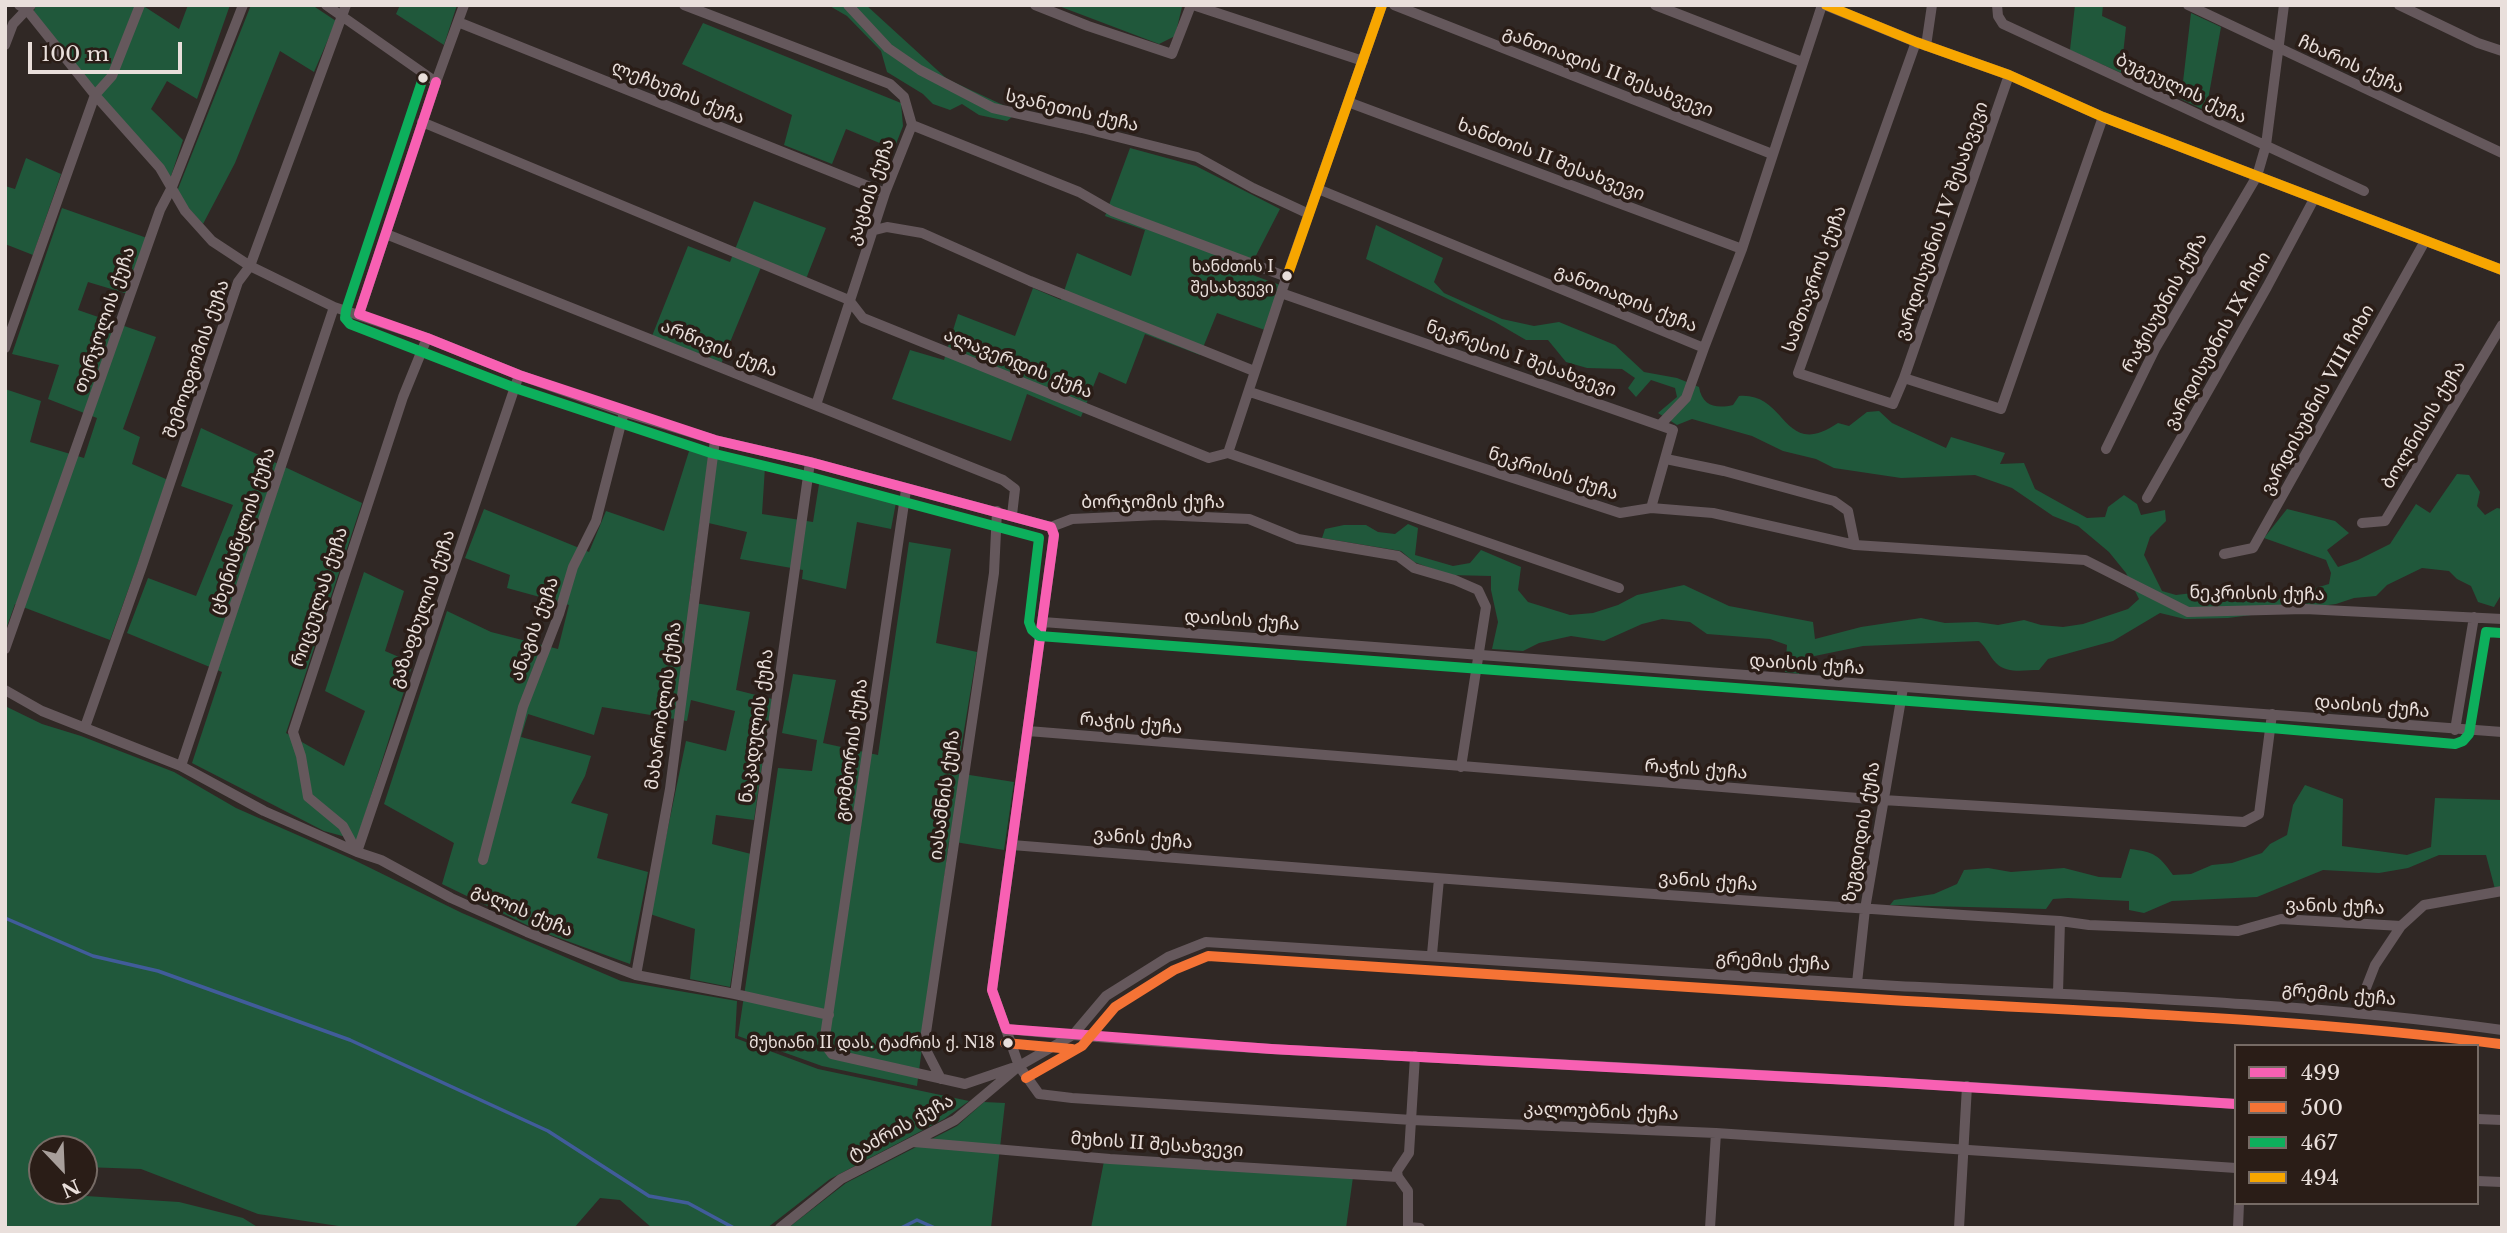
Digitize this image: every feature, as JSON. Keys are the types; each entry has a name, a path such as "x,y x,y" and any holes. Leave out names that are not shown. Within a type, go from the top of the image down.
{"street":[{"path":"5,348 95,95 112,76 139,5"},
{"name":"თერჯოლის ქუჩა","path":"5,649 160,210 172,187 243,5"},
{"path":"326,5 436,82"},
{"name":"შემოდგომის ქუჩა","path":"85,727 238,282 250,266 346,5"},
{"path":"359,314 422,122 464,5"},
{"name":"კაცხის ქუჩა","path":"684,5 890,84 904,97 912,125 849,300 816,405"},
{"name":"სვანეთის ქუჩა","path":"848,5 888,48 920,69 993,108 1197,157 1253,188 1309,214"},
{"path":"1035,5 1172,54 1192,5 1363,61"},
{"path":"1228,453 1382,5"},
{"name":"განთიადის II შესახვევი","path":"1394,5 1772,153"},
{"path":"1655,5 1802,62"},
{"path":"1824,5 1921,44 2009,75 2103,117 2502,270"},
{"name":"განთიადის ქუჩა","path":"1318,189 1704,348 1742,249 1802,62 1824,5"},
{"path":"1921,44 1932,5"},
{"name":"ბუგეულის ქუჩა","path":"1997,5 1998,16 2003,23 2364,191"},
{"name":"ჩხარის ქუჩა","path":"2188,5 2502,153"},
{"name":"რაჭისუბნის ქუჩა","path":"2106,449 2155,349 2257,176 2266,145 2284,5"},
{"path":"2399,5 2478,43 2502,51"},
{"path":"5,45 13,24 26,7 95,95 160,168 184,211 212,241 250,266 334,307 427,338 519,375 624,412 715,440 810,462 1051,527 1054,534 1043,622 992,990 1006,1029 2234,1104"},
{"name":"ლეჩხუმის ქუჩა","path":"458,22 886,193"},
{"name":"სამთავროს ქუჩა","path":"1904,378 1893,404 1798,373 1921,44"},
{"name":"ვარდისუბნის IV შესახვევი","path":"1904,378 2009,75"},
{"name":"ხანძთის II შესახვევი","path":"1348,102 1742,249"},
{"path":"1904,378 2001,409 2103,117"},
{"name":"ალავერდის ქუჩა","path":"422,122 849,300 863,318 1209,458 1228,453 1619,588"},
{"path":"912,125 1079,192 1112,211 1287,277"},
{"name":"ვარდისუბნის IX ჩიხი","path":"2147,498 2314,199"},
{"path":"875,230 887,227 922,233 1030,281 1254,371"},
{"name":"არწივის ქუჩა","path":"386,234 1003,480 1015,489 1012,515"},
{"name":"ვარდისუბნის VIII ჩიხი","path":"2224,554 2253,548 2425,241"},
{"name":"ნეკრესის I შესახვევი","path":"1281,293 1661,424"},
{"name":"ცხენისწყლის ქუჩა","path":"181,766 334,307"},
{"name":"ბოლნისის ქუჩა","path":"2362,523 2385,521 2502,326"},
{"name":"რიცეულას ქუჩა","path":"357,852 344,826 309,797 293,732 403,397 427,338"},
{"path":"1651,508 1672,430 1661,424 1686,398 1704,348"},
{"name":"გაზაფხულის ქუჩა","path":"357,852 519,375"},
{"name":"ნეკრისის ქუჩა","path":"1250,392 1620,513 1651,508 1713,513 1855,545 2085,560 2188,612 2305,609 2502,619"},
{"name":"ანაგის ქუჩა","path":"483,860 523,708 559,614 573,567 596,521 624,412"},
{"name":"მახარობლის ქუჩა","path":"636,975 670,789 715,440"},
{"path":"1665,459 1724,471 1834,501 1848,511 1855,545"},
{"name":"ნაკადულის ქუჩა","path":"735,993 810,462"},
{"name":"გომბორის ქუჩა","path":"829,1015 906,490"},
{"name":"იასამნის ქუჩა","path":"941,1079 924,1046 994,573 997,511"},
{"name":"ბორჯომის ქუჩა","path":"1051,527 1072,519 1159,515 1249,519 1298,538 1398,555 1414,568 1478,590 1486,607 1461,767"},
{"path":"2455,730 2474,617"},
{"name":"დაისის ქუჩა","path":"1043,622 2502,732"},
{"name":"ზუგდიდის ქუჩა","path":"1857,983 1865,909 1903,688"},
{"name":"გალის ქუჩა","path":"5,690 42,712 181,766 264,811 381,860 451,898 527,932 636,975 735,993 829,1015"},
{"name":"რაჭის ქუჩა","path":"1028,731 1883,800 2244,822 2259,814 2272,714"},
{"name":"ვანის ქუჩა","path":"1012,845 1439,879 2089,925 2238,931 2281,919 2401,926"},
{"path":"1432,954 1439,879"},
{"path":"2367,1013 2367,988 2375,965 2401,926 2424,905 2502,891"},
{"path":"2058,993 2060,921"},
{"name":"გრემის ქუჩა","path":"1073,1035 1106,996 1168,957 1206,942 1432,954 1857,983 2216,1001 2367,1013 2502,1030"},
{"path":"829,1015 824,1043 832,1054 965,1084 1019,1066"},
{"name":"კალოუბნის ქუჩა","path":"1006,1029 1019,1066 1039,1094 1072,1098 1412,1120 1716,1133 2234,1168"},
{"name":"ტაძრის ქუჩა","path":"780,1228 841,1179 955,1120 1019,1066 1073,1035"},
{"path":"1415,1056 1409,1153 1397,1171 1408,1191 1408,1227 1420,1228"},
{"path":"1959,1228 1967,1086"},
{"path":"2479,1119 2502,1120"},
{"path":"1710,1228 1716,1133"},
{"name":"მუხის II შესახვევი","path":"915,1142 1110,1159 1398,1177"},
{"path":"2479,1181 2502,1182"},
{"path":"2238,1228 2239,1205"}],"green space":[{"path":"36,5 142,5 179,29 188,5 230,5 197,99 167,81 151,109 183,140 169,182 32,16"},
{"path":"251,5 312,5 336,21 314,72 280,51 235,163 203,224 176,194"},
{"path":"400,5 457,5 444,45 396,14"},
{"path":"828,5 866,5 947,79 1018,112 1007,121 979,115 962,104 950,110 933,104 923,94 887,72 881,51 847,16"},
{"path":"1056,5 1182,7 1175,36 1159,44"},
{"path":"2075,5 2103,5 2102,16 2126,27 2121,73 2070,50"},
{"path":"2191,13 2221,27 2206,111 2181,99"},
{"path":"703,23 901,103 903,126 894,149 846,129 832,164 784,145 792,115 682,64"},
{"path":"1130,148 1196,166 1280,209 1247,273 1280,285 1265,330 1217,313 1200,355 1145,334 1126,384 1099,372 1081,417 1027,394 1011,441 892,399 910,350 944,360 958,314 1015,336 1033,288 1061,300 1077,253 1131,276 1145,230 1105,216"},
{"path":"26,158 61,174 33,255 5,244 5,186 15,189"},
{"path":"754,201 826,228 806,279 764,260 721,364 652,336 688,246 730,262"},
{"path":"62,208 147,238 128,294 88,282 78,310 156,337 123,429 140,437 132,464 168,480 110,640 15,604 5,632 5,389 41,401 30,442 84,458 97,418 48,399 59,365 12,354"},
{"path":"1376,225 1443,258 1434,282 1444,293 1502,319 1534,326 1559,322 1615,345 1644,372 1677,378 1699,387 1703,398 1711,405 1733,405 1739,396 1755,398 1767,404 1795,430 1806,434 1820,433 1838,423 1849,426 1867,412 1879,411 1892,423 1946,448 1951,437 2005,453 2000,464 2024,463 2035,489 2087,518 2105,517 2108,507 2124,495 2137,504 2141,515 2165,510 2166,521 2150,537 2144,555 2162,591 2176,595 2201,592 2230,602 2257,596 2278,599 2329,584 2331,573 2326,560 2264,538 2287,509 2335,521 2349,533 2327,550 2338,567 2390,544 2416,504 2430,513 2457,474 2469,475 2480,492 2477,506 2485,515 2497,508 2502,509 2501,595 2494,607 2478,602 2471,586 2457,579 2449,571 2422,568 2387,585 2376,596 2354,598 2336,604 2228,618 2185,619 2160,613 2113,641 2048,659 2039,670 2005,669 1979,641 1863,646 1805,658 1799,674 1785,672 1787,645 1770,639 1707,634 1690,622 1662,619 1642,624 1604,641 1571,636 1539,643 1523,651 1492,649 1498,622 1491,590 1491,576 1449,575 1414,562 1401,551 1322,538 1325,529 1344,525 1366,525 1378,532 1395,534 1408,524 1418,528 1415,555 1453,566 1470,563 1481,550 1521,567 1518,590 1528,602 1570,615 1593,613 1637,595 1684,585 1729,606 1813,622 1815,639 1861,627 1921,618 1945,623 1977,622 1998,625 2024,620 2063,627 2083,624 2128,609 2139,599 2126,573 2109,552 2078,526 2053,516 2012,488 1975,475 1901,478 1834,468 1816,459 1783,451 1752,436 1692,419 1677,425 1658,413 1677,397 1675,388 1651,380 1636,397 1628,388 1635,378 1622,369 1587,368 1566,362 1548,340 1526,340 1366,259"},
{"path":"201,428 362,503 286,733 344,766 365,711 325,691 364,572 404,591 385,651 413,663 357,840 324,831 192,763 222,672 127,633 148,578 196,596 233,505 181,486"},
{"path":"690,448 765,467 762,514 813,522 820,478 897,497 891,529 857,522 846,589 802,579 803,570 740,559 747,532 700,521 689,602 750,612 736,690 772,699 754,820 716,815 712,844 751,854 730,987 690,979 695,929 650,914 686,741 726,751 735,711 691,700 687,721 602,707 594,735 528,714 521,737 591,756 585,776 571,803 608,814 597,858 648,872 630,964 537,930 442,884 454,843 384,804 447,611 491,632 558,649 569,605 507,588 510,575 465,558 484,509 589,552 606,511 664,531"},
{"path":"909,542 951,549 936,643 977,652 957,773 1014,782 1004,850 949,841 917,1086 822,1066 738,1036 778,768 812,771 817,740 782,733 793,674 836,680 823,743 878,755"},
{"path":"5,706 42,724 174,772 236,808 352,859 462,913 621,981 737,1001 735,1038 818,1069 969,1101 944,1119 830,1179 767,1228 652,1228 620,1200 600,1198 574,1228 352,1228 258,1214 141,1169 98,1167 98,1135 28,1135 28,1205 98,1205 98,1197 179,1202 243,1218 259,1228 5,1228"},
{"path":"2305,785 2343,799 2342,846 2407,855 2431,847 2435,798 2502,800 2502,888 2495,889 2486,855 2439,855 2408,868 2379,873 2323,870 2257,897 2172,901 2144,913 2129,910 2129,901 2068,898 2053,899 2046,909 1890,905 1894,900 1934,894 1957,884 1964,870 1988,868 2011,872 2064,868 2099,877 2121,878 2130,849 2155,856 2173,875 2191,874 2212,865 2232,863 2262,853 2270,844 2287,835 2293,805"},
{"path":"984,1102 1005,1103 991,1228 788,1228 846,1183 957,1126"},
{"path":"1104,1161 1353,1177 1346,1228 1091,1228"}],"waterway":[{"path":"5,918 93,956 158,971 350,1040 548,1131 649,1196 688,1203 734,1228"},
{"path":"901,1228 917,1220 935,1228"}],"transit line":[{"name":"494","path":"1287,277 1382,5"},
{"name":"494","path":"1826,5 1916,42 2009,75 2103,117 2502,270"},
{"name":"467","path":"423,78 346,310 345,318 350,324 515,388 711,453 1039,538 1029,622 1032,630 1039,636 2455,744 2463,741 2469,734 2486,632 2501,633"},
{"name":"499","path":"359,314 436,82"},
{"name":"499","path":"359,314 519,375 715,440 810,462 1051,527"},
{"name":"499","path":"1006,1029 992,990 1054,535 1051,527"},
{"name":"500","path":"1026,1078 1082,1046 1115,1007 1174,970 1208,956 2272,1022 2500,1044"},
{"name":"499","path":"1006,1029 1271,1049 2234,1104"},
{"name":"500","path":"1005,1043 1072,1049"}],"place":[{"name":"ხანძთის I შესახვევი","path":"1287,276"},
{"name":"მუხიანი II დას. ტაძრის ქ. N18","path":"1008,1043"}]}
